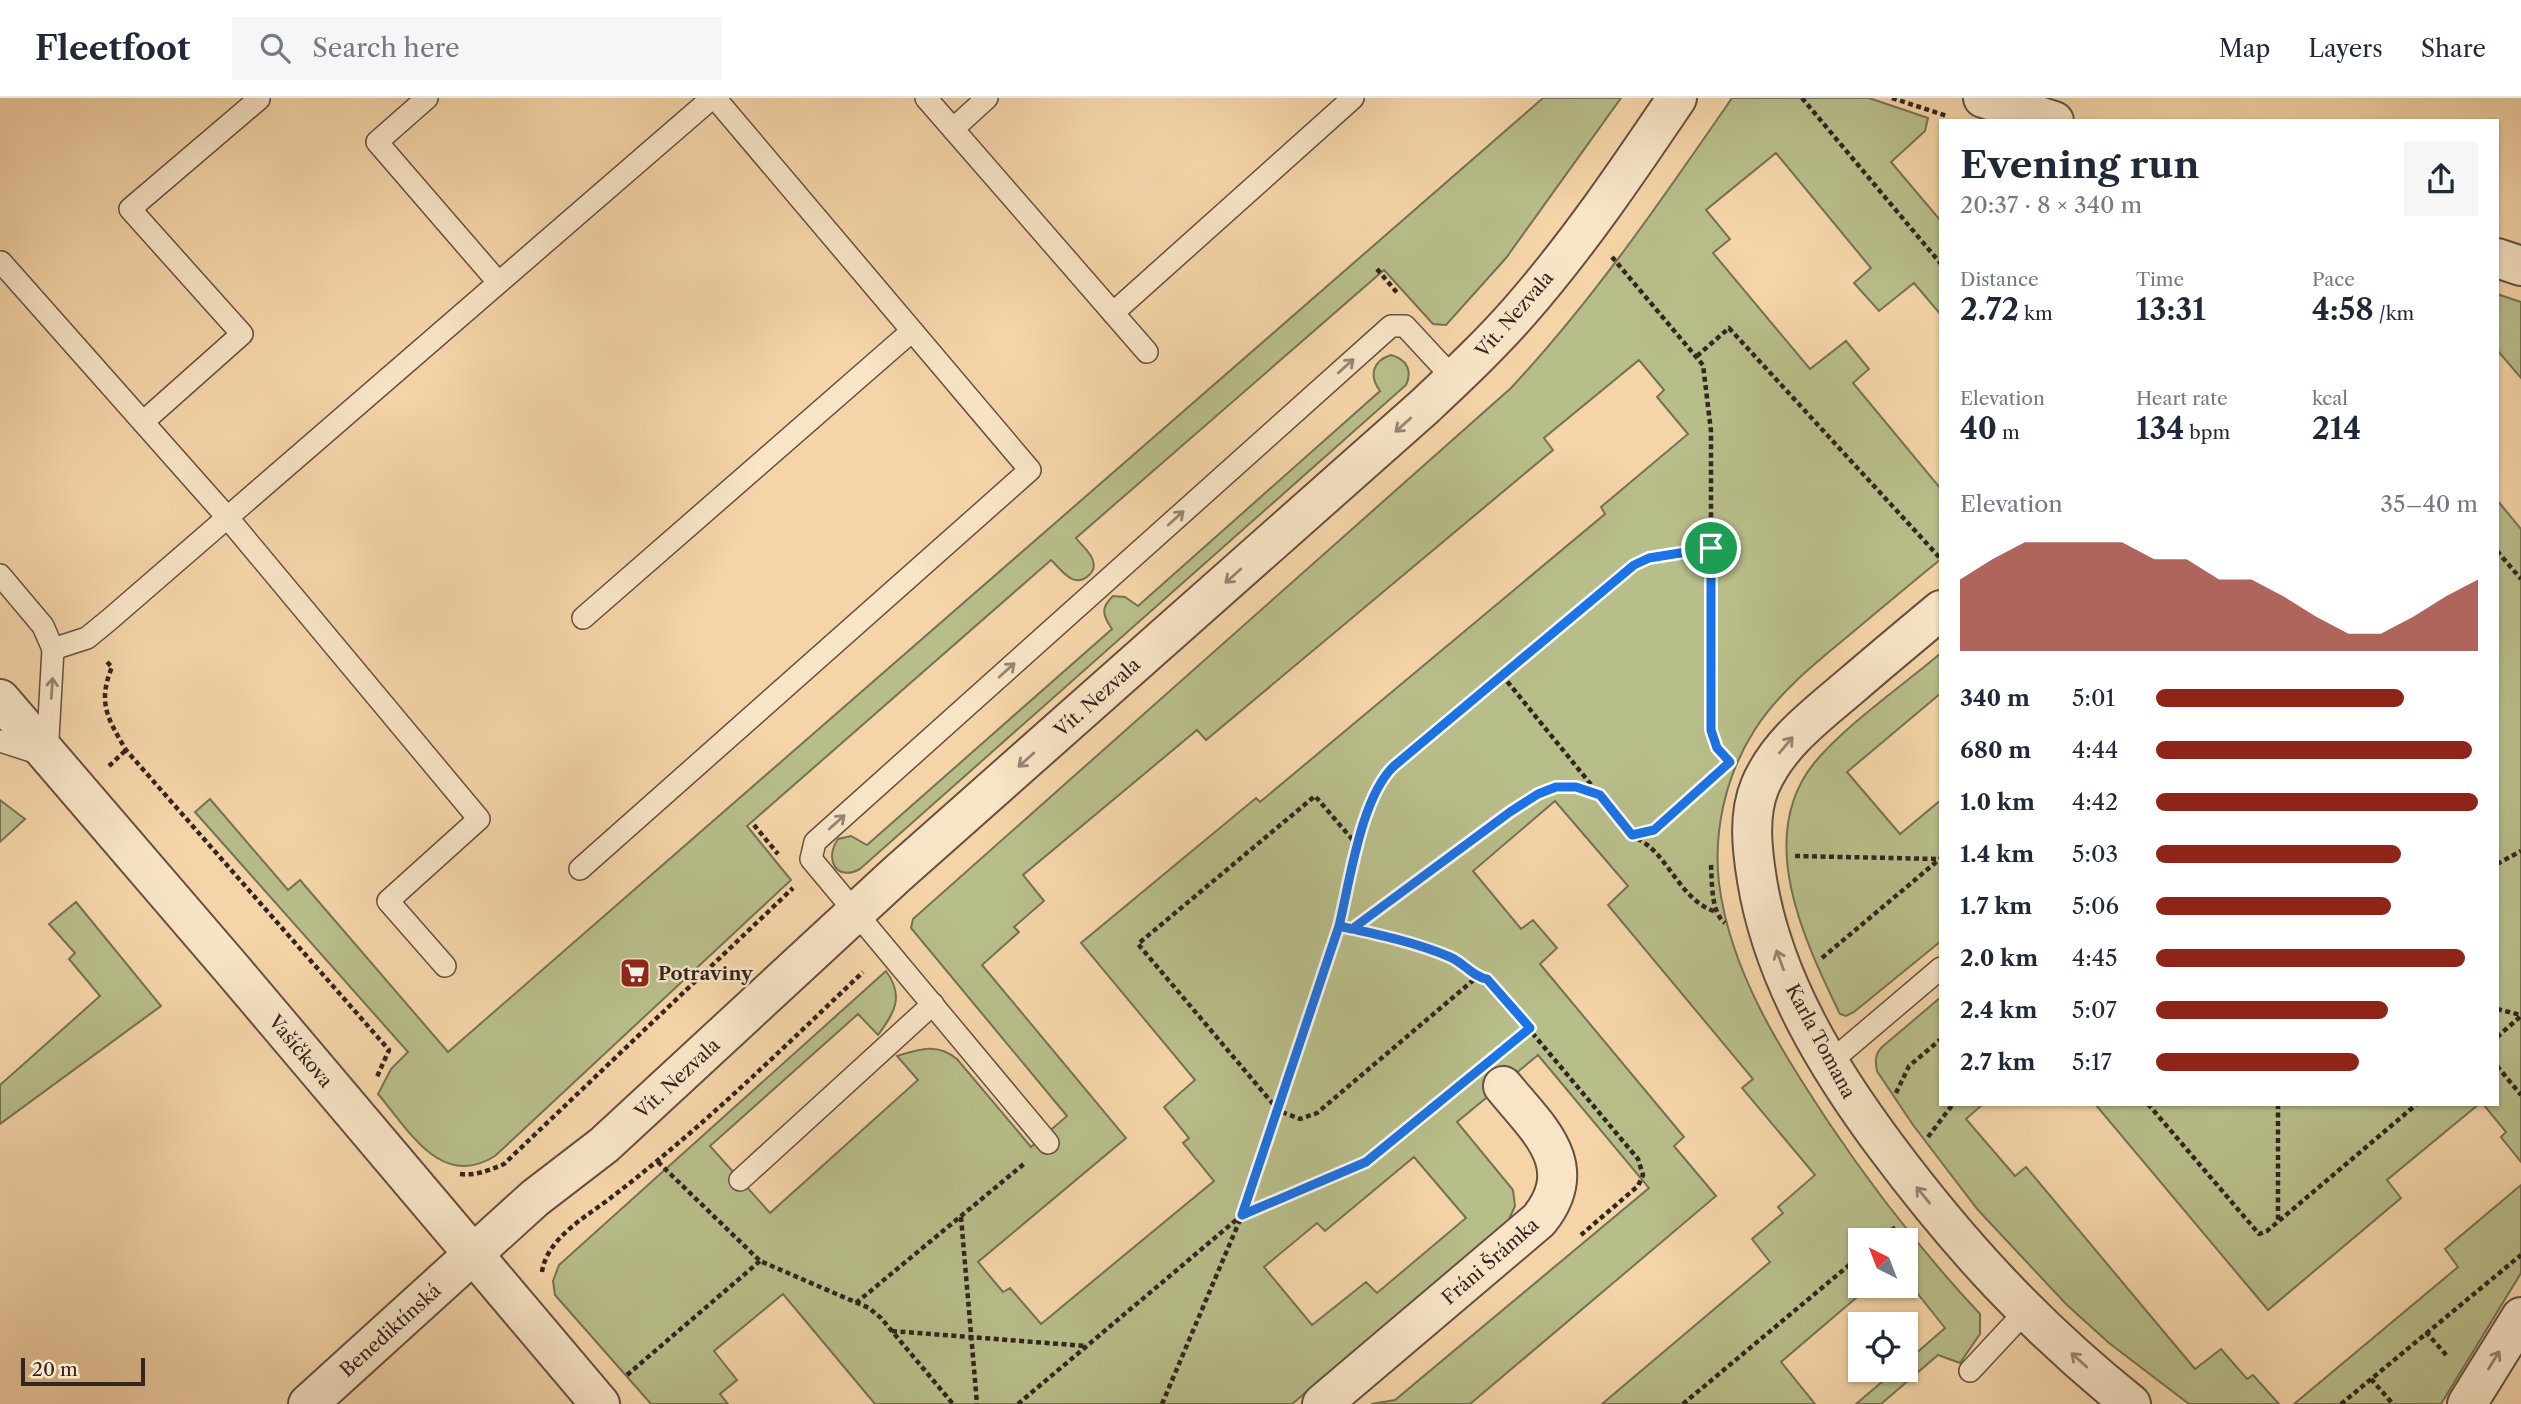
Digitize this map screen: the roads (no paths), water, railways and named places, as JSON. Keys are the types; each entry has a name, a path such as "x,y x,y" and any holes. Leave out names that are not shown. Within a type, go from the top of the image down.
{"street":[{"name":"Vít. Nezvala","path":"472,1255 536,1198 604,1145 856,912 1454,379 1519,312 1578,240 1677,98"},
{"path":"1969,108 2041,119"},
{"path":"2499,259 2521,266"},
{"name":"Karla Tomana","path":"1939,612 1797,732 1772,764 1753,804 1754,862 1764,915 1792,992 1829,1063 1851,1099 1910,1178 1982,1266 2025,1312 2131,1404"},
{"name":"Vašíčkova","path":"0,699 232,969 472,1255 610,1392"},
{"name":"Fráni Šrámka","path":"1322,1404 1539,1220 1550,1207 1559,1176 1552,1149 1493,1071"},
{"name":"Benediktínská","path":"308,1404 472,1255"},
{"path":"2467,1404 2521,1317"}],"lane":[{"path":"427,98 377,142 498,282"},
{"path":"53,649 86,638 714,98 1030,470 580,869"},
{"path":"926,98 1147,352"},
{"path":"953,130 988,98"},
{"path":"1113,313 1353,98"},
{"path":"143,422 242,334 130,209 259,99"},
{"path":"1,262 227,517 479,820 388,901 445,966"},
{"path":"1048,1143 811,859 815,842 1391,326 1405,326 1454,379"},
{"path":"583,618 912,331"},
{"path":"0,575 43,626 53,649 47,756 0,741"},
{"path":"1829,1063 1939,970"},
{"path":"740,1180 933,1004"},
{"path":"1969,1371 2025,1312"}],"place":[{"name":"Potraviny","path":"635,973"}]}
